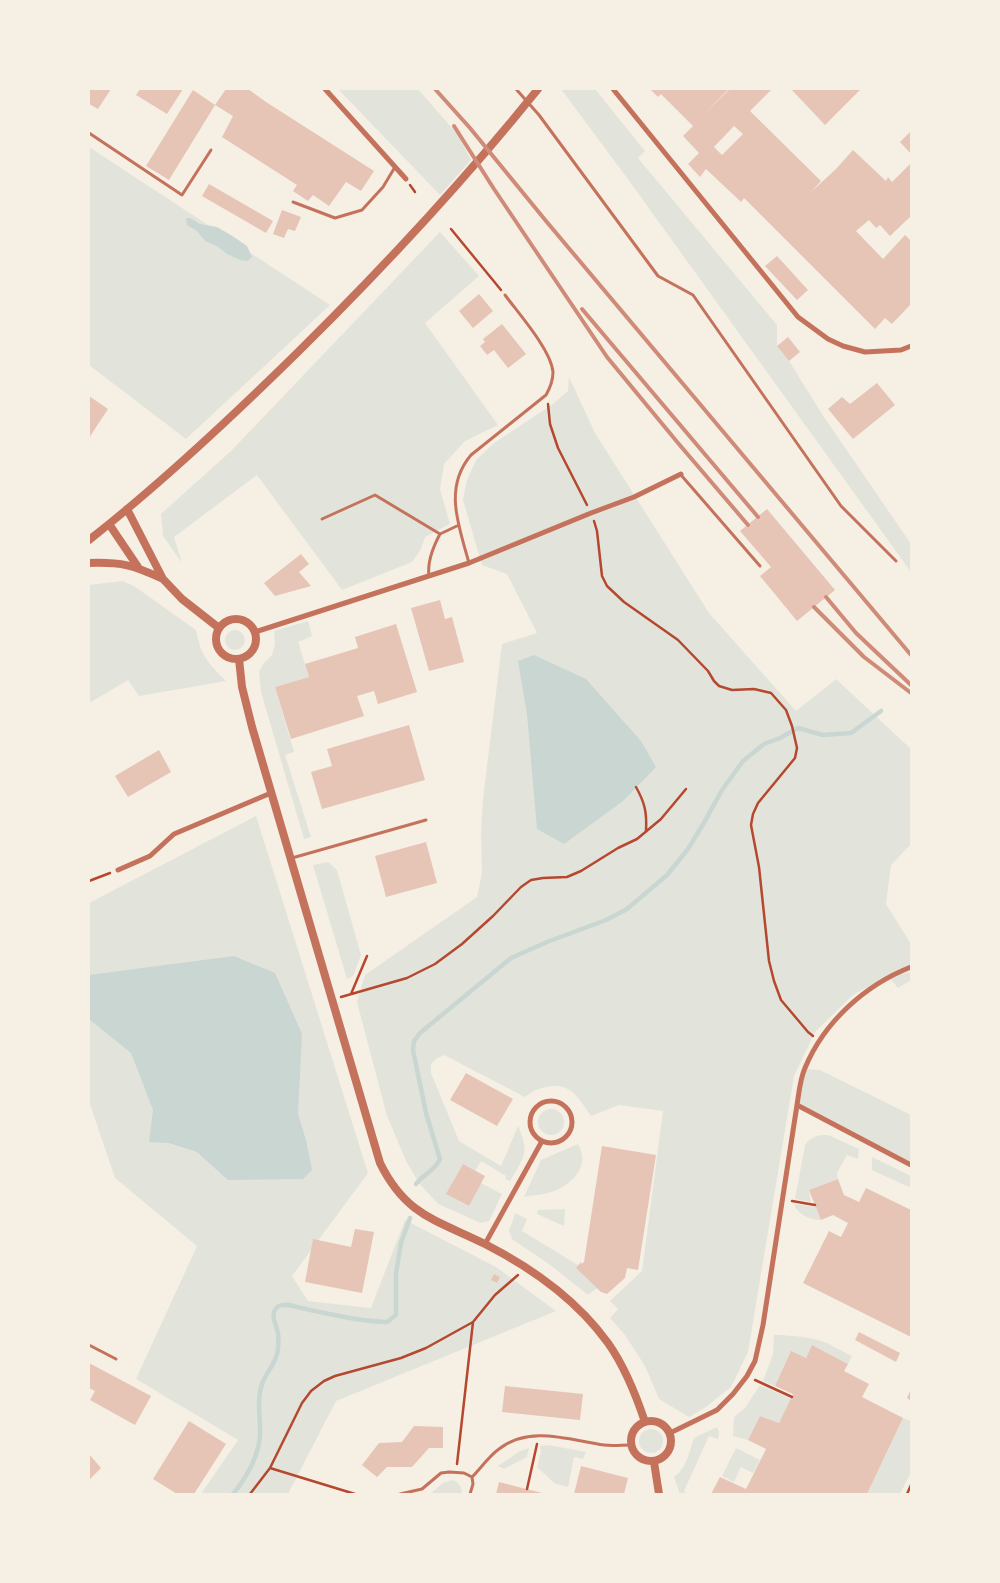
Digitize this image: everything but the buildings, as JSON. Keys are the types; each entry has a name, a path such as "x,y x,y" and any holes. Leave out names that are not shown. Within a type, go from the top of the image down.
{"street":[{"path":"325,89 406,179"},
{"path":"89,540 128,509 227,421 336,315 471,169 538,89"},
{"path":"613,89 798,317 828,339 843,346 865,352 902,350 911,346"},
{"path":"254,632 469,563 634,497 680,474"},
{"path":"128,509 163,579 182,600 219,628"},
{"path":"108,524 138,567"},
{"path":"89,563 122,564 138,567 163,579"},
{"path":"234,619 242,620 250,625 254,632 256,641 253,649 247,656 239,659 230,658 222,654 217,646 216,636 219,628 226,622 234,619"},
{"path":"239,659 242,687 271,793 380,1163 388,1179 399,1195 412,1207 432,1220 485,1244 524,1266 555,1288 580,1310 609,1344 627,1376 645,1422"},
{"path":"118,870 150,856 174,834 271,793"},
{"path":"670,1433 717,1410 747,1376 755,1361 763,1325 804,1069 819,1040 839,1016 854,1002 889,976 911,968"},
{"path":"545,1102 558,1103 564,1106 571,1117 570,1129 567,1135 557,1142 542,1141 534,1134 531,1128 531,1116 539,1105 545,1102"},
{"path":"797,1105 911,1165"},
{"path":"485,1244 542,1141"},
{"path":"651,1421 662,1424 670,1433 671,1446 669,1451 660,1460 654,1462 641,1459 636,1455 631,1445 631,1436 634,1430 645,1422 651,1421"},
{"path":"654,1462 659,1494"}],"lane":[{"path":"516,89 539,115 658,276 693,295 841,506 896,561"},
{"path":"89,133 182,195 211,150"},
{"path":"293,202 335,218 362,210 383,187 395,167"},
{"path":"469,563 455,505 455,492 459,473 471,455 546,395 552,384 551,363 546,352 505,295"},
{"path":"680,474 760,566"},
{"path":"322,519 375,495 440,534"},
{"path":"429,576 428,566 434,545 440,534 459,525"},
{"path":"290,859 426,820"},
{"path":"89,1345 116,1359"},
{"path":"470,1494 472,1477 499,1449 518,1439 540,1436 605,1445 631,1445"},
{"path":"400,1494 422,1489 441,1473 464,1473 472,1477"}],"path":[{"path":"451,229 505,295"},
{"path":"546,395 550,424 558,448 591,513 597,531 602,576 607,586 624,602 678,640 708,671 719,686 732,690 754,689 771,692 786,710 797,748 795,758 758,803 751,825 759,867 774,981 781,1000 808,1032 819,1040"},
{"path":"636,787 647,814 646,831"},
{"path":"332,1000 407,978 435,964 462,944 521,887 531,880 566,877 581,871 618,848 637,839 661,818 686,790"},
{"path":"89,881 118,870"},
{"path":"351,994 367,956"},
{"path":"783,1200 815,1205"},
{"path":"250,1494 270,1468 302,1403 324,1381 335,1376 401,1358 426,1348 473,1322 495,1295 517,1276 524,1266"},
{"path":"456,1472 473,1322"},
{"path":"747,1376 792,1397"},
{"path":"527,1489 540,1436"},
{"path":"270,1468 355,1494"},
{"path":"907,1494 911,1485"}],"shaded area":[{"path":"338,89 418,89 458,135 471,160 440,195"},
{"path":"561,89 595,89 645,151 638,158 777,325 777,346 789,361 822,414 911,544 911,572 630,182"},
{"path":"89,147 330,305 186,439 89,365"},
{"path":"186,218 190,218 200,224 217,227 234,237 247,246 252,257 247,261 240,260 205,241 197,231 187,225"},
{"path":"440,232 479,276 425,323 498,425 465,441 444,464 440,489 450,524 425,537 420,551 412,562 342,590 257,475 174,537 182,563 163,536 161,514 231,451"},
{"path":"569,377 595,433 709,613 796,711 836,679 911,749 911,844 891,865 886,904 911,944 911,967 894,975 911,972 911,980 898,988 889,977 854,994 815,1032 794,1076 748,1352 731,1387 706,1407 689,1417 659,1399 645,1366 625,1335 610,1318 618,1309 610,1301 642,1271 663,1111 619,1105 591,1116 576,1096 565,1088 559,1086 547,1087 525,1097 444,1055 437,1058 431,1064 431,1073 459,1141 501,1166 518,1126 522,1135 524,1155 510,1181 505,1179 506,1176 481,1161 475,1171 463,1164 447,1194 468,1206 481,1183 502,1194 489,1221 481,1223 438,1204 419,1183 407,1163 387,1116 357,1002 365,975 477,897 482,873 481,832 483,799 502,644 537,633 507,574 482,565 463,500 467,480 476,460 494,443 553,404 568,391"},
{"path":"123,581 134,586 196,630 203,653 214,669 226,681 139,696 128,680 89,703 89,585"},
{"path":"308,621 312,636 298,642 309,677 275,687 294,752 285,755 311,837 304,839 261,692 259,672 263,664 272,655 275,644 274,631"},
{"path":"231,630 239,630 245,636 245,644 239,650 231,650 225,644 225,636"},
{"path":"534,655 586,679 641,741 656,767 623,801 564,844 537,829 527,714 518,661"},
{"path":"256,816 368,1173 292,1276 308,1301 371,1308 405,1220 496,1267 556,1311 336,1401 288,1494 201,1494 238,1440 136,1379 197,1246 115,1178 89,1101 89,903"},
{"path":"328,862 337,870 361,955 353,976 347,979 313,865"},
{"path":"234,956 275,973 302,1034 298,1114 312,1170 303,1179 228,1180 197,1152 169,1143 149,1142 153,1110 131,1053 89,1019 89,975"},
{"path":"804,1069 820,1070 911,1115 911,1162 797,1105"},
{"path":"551,1109 560,1113 564,1122 560,1131 551,1135 542,1131 538,1122 542,1113"},
{"path":"828,1135 859,1149 858,1159 847,1155 837,1173 838,1179 809,1190 811,1202 795,1199 805,1145 815,1137"},
{"path":"578,1144 581,1151 582,1164 571,1181 555,1191 524,1197 541,1160"},
{"path":"872,1157 911,1176 911,1188 872,1170"},
{"path":"794,1204 816,1207 821,1220 805,1216 798,1211"},
{"path":"565,1209 564,1226 537,1214 538,1210"},
{"path":"515,1213 527,1219 522,1231 578,1265 577,1268 597,1288 588,1295 553,1267 512,1239 509,1230"},
{"path":"774,1335 787,1335 821,1341 852,1356 848,1364 812,1345 806,1358 791,1352 775,1386 763,1381 773,1354"},
{"path":"760,1385 791,1399 779,1423 760,1416 748,1440 733,1436 734,1417 745,1408"},
{"path":"903,1418 911,1421 911,1474 900,1494 867,1494"},
{"path":"717,1427 719,1432 718,1439 709,1436 684,1491 688,1494 679,1494 674,1477 685,1464 694,1438"},
{"path":"651,1429 660,1432 663,1441 660,1450 651,1453 642,1450 639,1441 642,1432"},
{"path":"548,1445 586,1452 583,1459 574,1457 568,1487 554,1483 537,1467 541,1451 540,1446"},
{"path":"529,1448 527,1457 504,1469 498,1466 520,1451"},
{"path":"736,1448 760,1460 753,1473 741,1467 734,1482 722,1476"},
{"path":"452,1480 460,1485 462,1494 430,1494 443,1483"}],"waterway":[{"path":"416,1184 435,1167 440,1159 426,1113 413,1050 414,1041 420,1033 511,958 606,920 627,909 667,875 688,849 722,790 743,761 764,744 798,728 823,735 851,733 881,711"},
{"path":"233,1494 251,1467 259,1444 260,1390 276,1359 278,1349 274,1312 281,1305 290,1305 344,1317 387,1322 396,1315 396,1274 401,1243 410,1218"}],"railway":[{"path":"435,89 470,128 911,655"},
{"path":"454,126 607,357 748,525"},
{"path":"582,309 758,517"},
{"path":"826,597 856,633 911,685"},
{"path":"814,607 864,657 911,693"}]}
